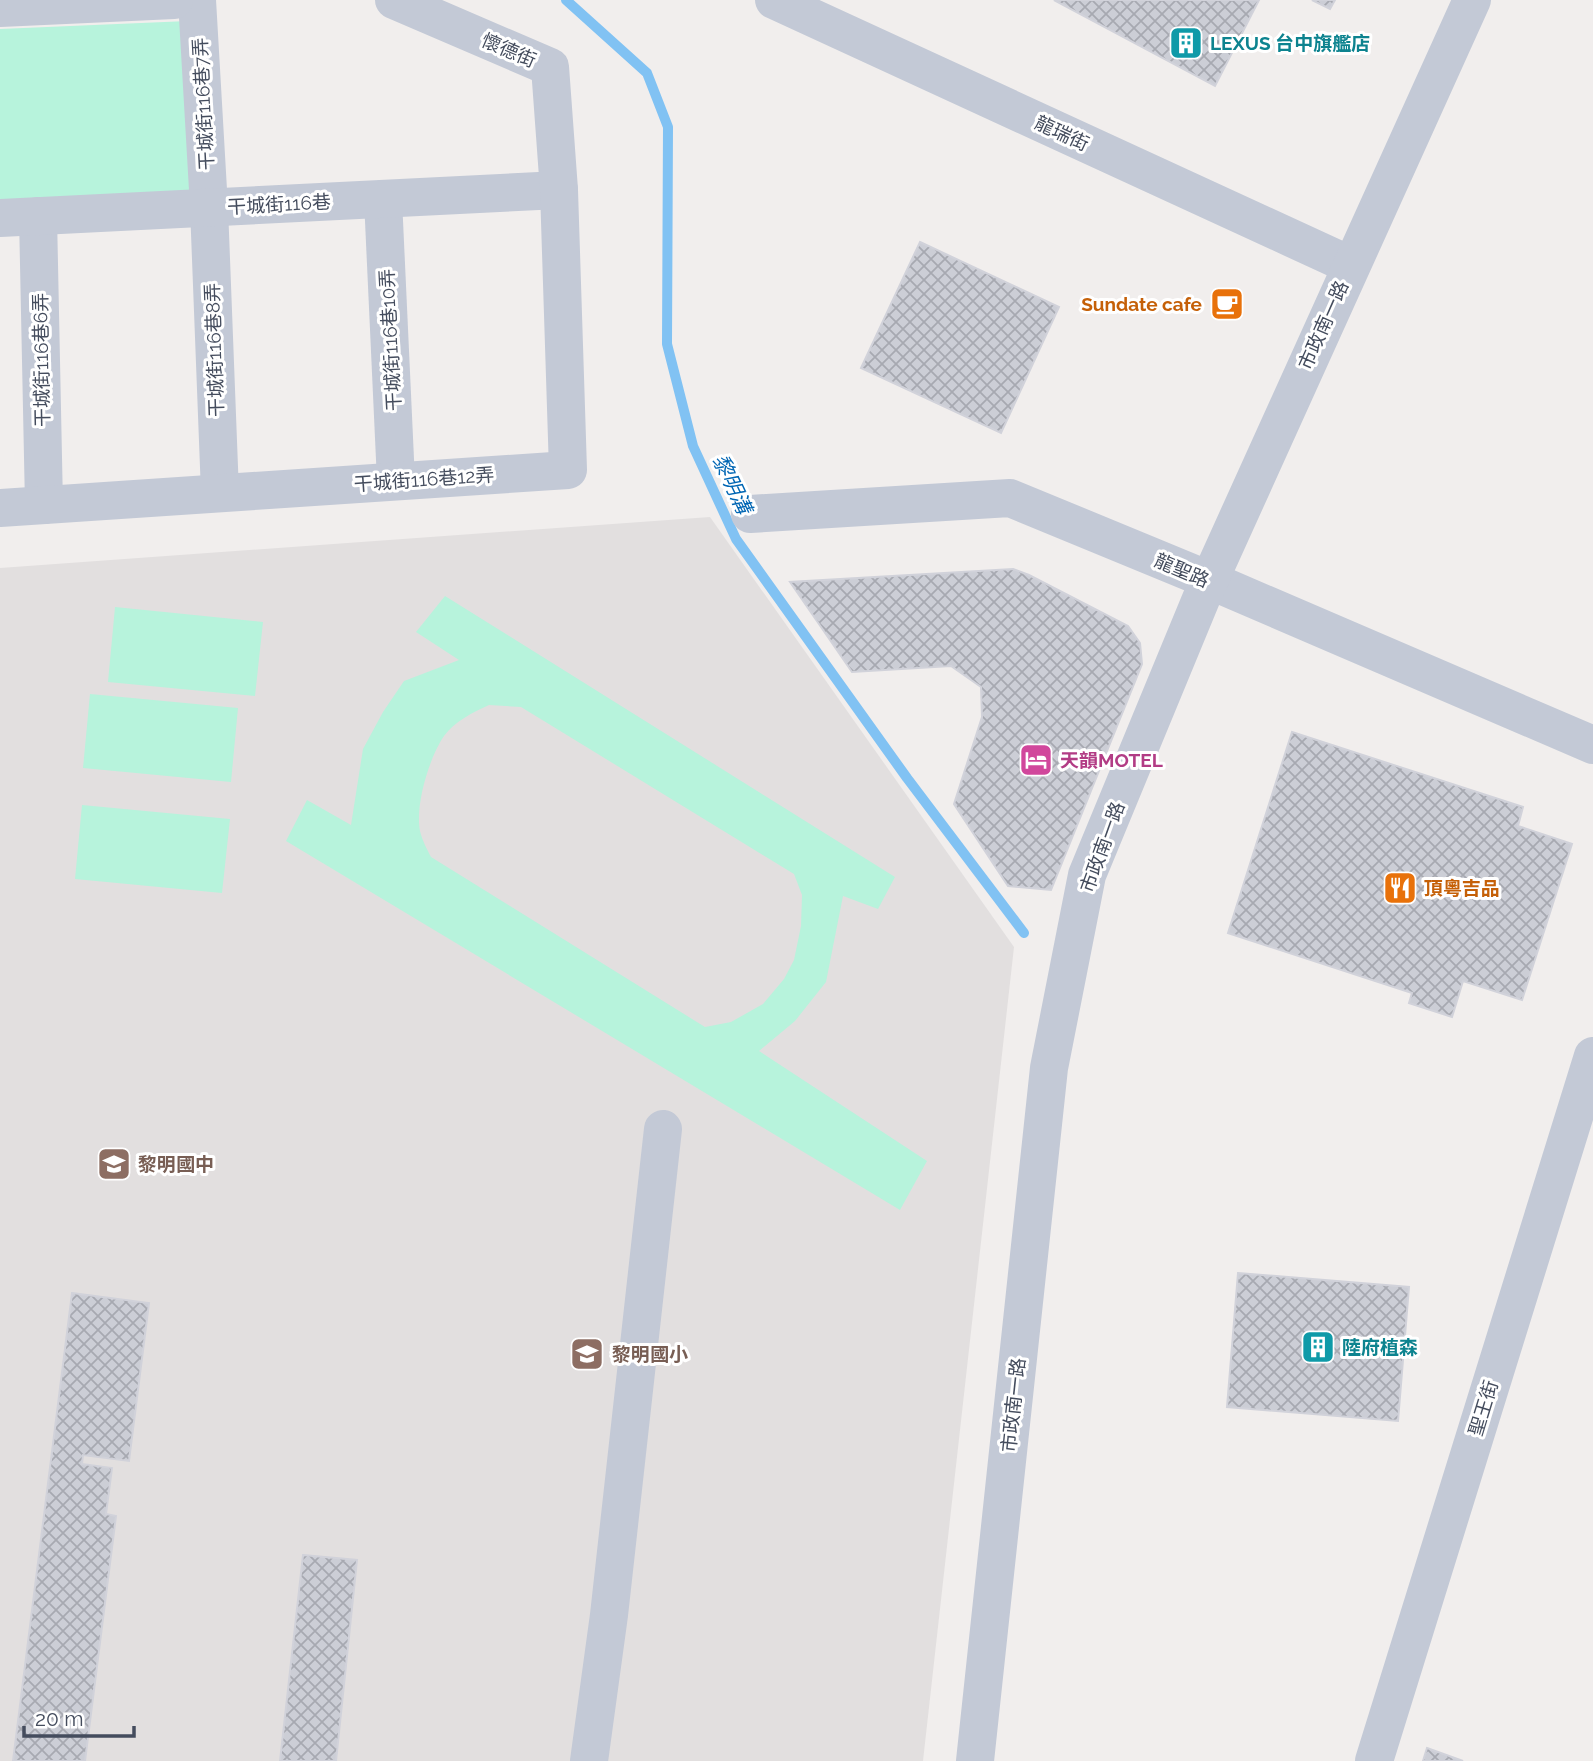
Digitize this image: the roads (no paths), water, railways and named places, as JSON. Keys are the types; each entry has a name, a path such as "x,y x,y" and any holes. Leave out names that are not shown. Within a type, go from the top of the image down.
{"street":[{"path":"0,8 174,0"},
{"name":"干城街116巷7弄","path":"197,0 209,207"},
{"name":"懷德街","path":"394,0 550,67 559,190"},
{"name":"龍瑞街","path":"774,0 1350,265"},
{"name":"市政南一路","path":"975,1761 1049,1068 1087,875 1209,580 1472,0"},
{"name":"干城街116巷","path":"0,218 559,190"},
{"name":"干城街116巷12弄","path":"0,508 568,470 559,190"},
{"name":"干城街116巷10弄","path":"383,199 396,481"},
{"name":"干城街116巷8弄","path":"209,207 220,493"},
{"name":"干城街116巷6弄","path":"38,216 44,505"},
{"name":"龍聖路","path":"750,513 1010,498 1209,580 1593,745"},
{"name":"聖王街","path":"1374,1761 1593,1056"},
{"path":"589,1761 609,1615 663,1129"}],"waterway":[{"name":"黎明溝","path":"566,0 647,73 668,127 667,344 693,446 736,539 907,778 1024,933"}],"place":[{"name":"LEXUS 台中旗艦店","path":"1186,43"},
{"name":"Sundate cafe","path":"1227,304"},
{"name":"天韻MOTEL","path":"1036,760"},
{"name":"頂粵吉品","path":"1400,888"},
{"name":"黎明國中","path":"114,1164"},
{"name":"陸府植森","path":"1318,1347"},
{"name":"黎明國小","path":"587,1354"}]}
